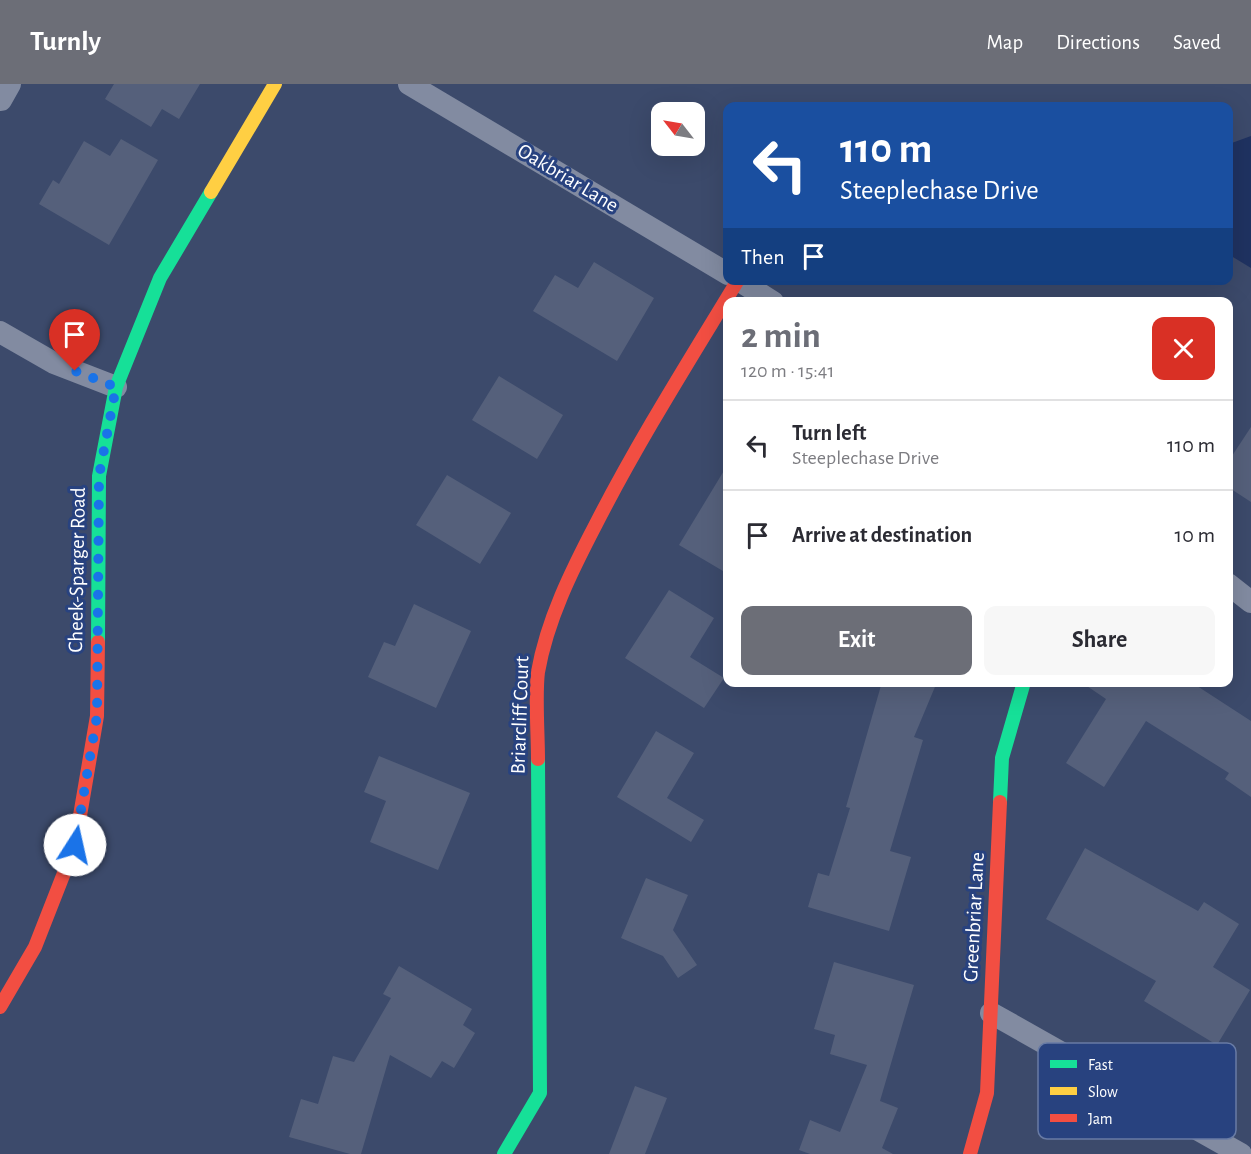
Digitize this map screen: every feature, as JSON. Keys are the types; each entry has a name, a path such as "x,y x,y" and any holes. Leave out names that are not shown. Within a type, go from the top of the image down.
{"street":[{"path":"1,100 10,84"},
{"name":"Cheek-Sparger Road","path":"0,1007 35,947 75,845 97,716 99,476 116,387 160,278 275,84"},
{"name":"Oakbriar Lane","path":"408,84 723,271"},
{"path":"746,285 765,297"},
{"name":"Briarcliff Court","path":"504,1154 540,1093 538,674 544,645 567,580 623,469 723,305"},
{"path":"0,332 54,363 116,387"},
{"path":"1233,588 1251,602"},
{"name":"Greenbriar Lane","path":"970,1154 987,1093 1002,758 1023,687"},
{"path":"991,1013 1044,1043"},
{"path":"1214,1139 1241,1154"}],"water":[{"path":"1251,136 1251,268 1233,257 1233,143"}],"building":[{"path":"114,84 200,84 179,119 162,109 151,127 105,99"},
{"path":"121,139 158,160 109,245 39,204 53,180 59,184 84,141 110,156"},
{"path":"594,262 654,298 617,361 533,311 555,275 578,288"},
{"path":"499,376 563,415 537,459 472,420"},
{"path":"1251,427 1251,502 1233,490 1233,454"},
{"path":"723,472 723,571 679,545"},
{"path":"447,475 511,513 480,564 416,525"},
{"path":"669,590 714,618 690,657 723,680 704,708 625,658"},
{"path":"414,604 471,631 436,708 368,677 384,642 395,646"},
{"path":"881,687 935,687 914,737 923,740 890,851 911,857 889,931 808,907 818,873 829,876 850,808 846,807"},
{"path":"1088,687 1199,687 1251,721 1251,797 1225,779 1229,773 1146,721 1104,787 1066,763 1106,699"},
{"path":"656,731 694,753 667,798 704,820 691,842 617,797"},
{"path":"379,756 470,793 438,870 370,842 386,801 364,792"},
{"path":"1085,848 1198,911 1204,902 1239,924 1213,967 1250,990 1218,1043 1214,1043 1144,1001 1156,981 1046,919"},
{"path":"646,878 688,895 673,930 697,965 678,978 663,956 621,938"},
{"path":"834,962 914,985 880,1101 898,1108 882,1148 893,1154 810,1154 799,1150 810,1120 840,1132 867,1065 830,1054 835,1035 814,1029"},
{"path":"399,966 472,1009 463,1025 475,1033 454,1068 442,1061 431,1078 390,1055 361,1154 350,1154 289,1137 301,1099 318,1104 333,1056 354,1062 391,998 383,994"},
{"path":"635,1086 667,1098 645,1154 609,1154"}],"traffic: fast":[{"path":"98,642 99,476 116,387 160,278 211,192"},
{"path":"1000,802 1002,758 1023,687"},
{"path":"504,1154 540,1093 538,759"}],"traffic: slow":[{"path":"211,192 275,84"}],"traffic: jam":[{"path":"728,297 735,285"},
{"path":"538,759 538,672 547,633 561,596 629,462 723,305"},
{"path":"0,1007 35,947 75,845 97,716 98,642"},
{"path":"970,1154 987,1093 1000,802"}],"route":[{"path":"75,371 116,387 99,476 97,716 75,845"}]}
